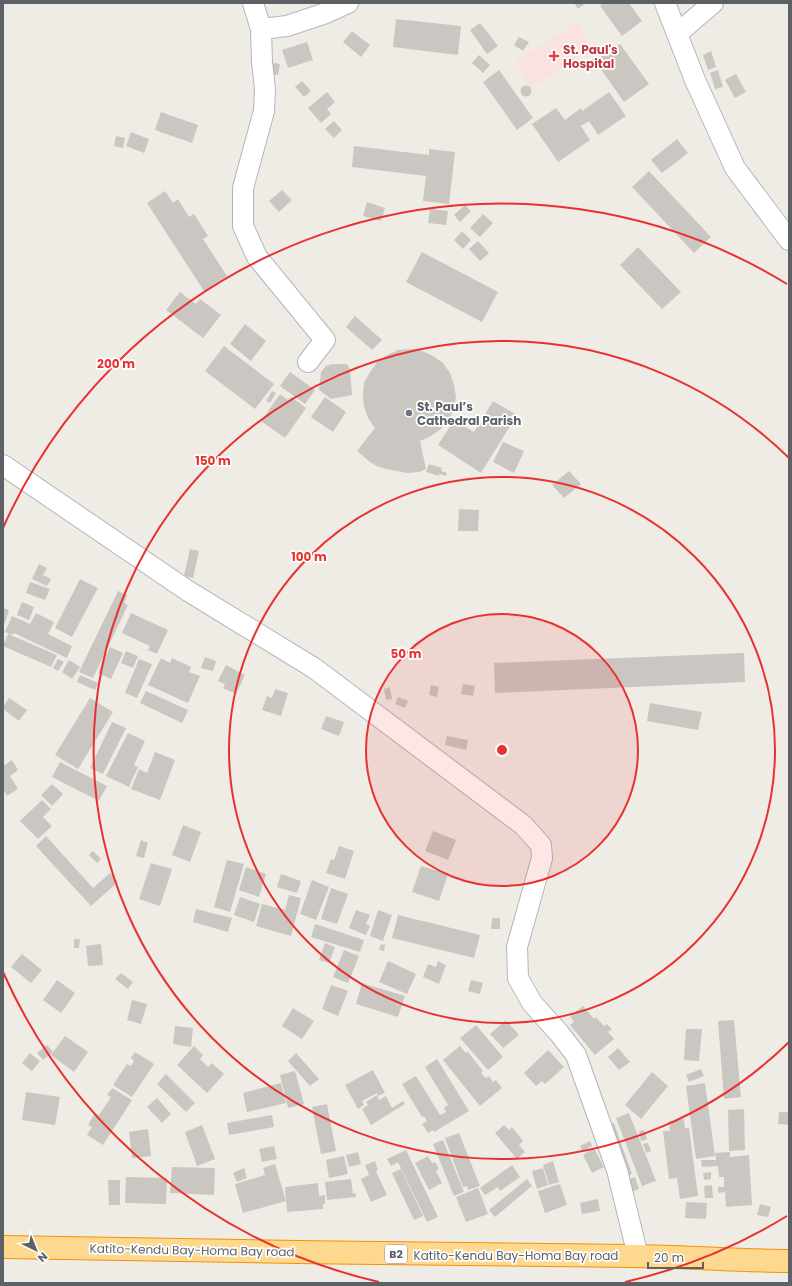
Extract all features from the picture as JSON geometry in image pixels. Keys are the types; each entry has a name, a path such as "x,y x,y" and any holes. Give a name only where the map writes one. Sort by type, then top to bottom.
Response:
{"highway":[{"name":"Katito-Kendu Bay-Homa Bay road","path":"3,1247 394,1254 638,1256 764,1261 789,1260"}],"street":[{"path":"253,3 261,29 265,89 264,111 243,188 243,226 256,257 325,340 308,362"},
{"path":"261,29 287,26 326,13 348,3"},
{"path":"665,3 695,80 735,168 789,240"},
{"path":"677,34 713,3"},
{"path":"3,465 188,591 314,668 523,825 541,845 542,858 517,947 518,978 532,1003 559,1033 576,1055 616,1170 638,1256"}],"shaded area":[{"name":"St. Paul's Hospital","path":"577,23 593,50 531,88 515,61"}],"building":[{"path":"574,3 586,3 578,9"},
{"path":"604,3 629,3 642,21 622,36 600,6"},
{"path":"396,19 461,26 458,55 393,47"},
{"path":"480,23 498,46 487,54 470,30"},
{"path":"352,31 370,45 361,57 343,42"},
{"path":"519,37 529,42 523,51 514,45"},
{"path":"307,42 313,60 288,68 282,50"},
{"path":"620,44 649,84 624,102 595,61"},
{"path":"711,51 716,67 708,70 703,55"},
{"path":"479,55 490,65 483,73 472,63"},
{"path":"269,62 280,64 278,75 268,74"},
{"path":"499,70 533,118 517,130 483,82"},
{"path":"718,70 723,87 715,89 710,73"},
{"path":"736,74 746,92 735,98 725,80"},
{"path":"302,81 311,91 304,97 295,87"},
{"path":"524,86 528,86 530,87 530,95 524,96 521,93 521,89"},
{"path":"327,92 335,102 327,109 331,114 321,123 308,108"},
{"path":"609,92 626,116 598,135 589,121 581,126 590,140 558,162 532,124 556,108 565,120 581,108 582,111"},
{"path":"161,112 198,125 192,143 155,130"},
{"path":"334,121 342,130 334,138 325,129"},
{"path":"131,132 149,139 144,153 126,146"},
{"path":"116,136 125,138 123,148 114,146"},
{"path":"677,139 688,153 662,173 651,160"},
{"path":"354,146 429,155 429,149 455,152 449,204 423,201 426,176 352,167"},
{"path":"649,171 711,237 694,253 632,187"},
{"path":"282,190 292,200 279,212 269,201"},
{"path":"165,191 173,203 178,199 189,217 194,214 208,236 203,239 227,276 204,291 147,203"},
{"path":"367,202 385,208 381,221 363,216"},
{"path":"465,205 471,211 460,222 454,215"},
{"path":"430,209 448,211 446,225 428,223"},
{"path":"483,214 493,223 480,237 470,228"},
{"path":"462,231 471,240 463,249 454,240"},
{"path":"478,241 489,253 480,261 469,249"},
{"path":"638,247 681,292 662,309 620,265"},
{"path":"422,252 498,292 482,322 406,282"},
{"path":"180,292 196,304 200,299 221,315 203,338 166,310"},
{"path":"355,316 382,340 372,350 346,327"},
{"path":"245,324 266,341 251,361 230,344"},
{"path":"224,346 274,384 255,409 205,371"},
{"name":"St. Paul’s Cathedral Parish","path":"411,349 422,351 443,363 450,373 456,397 454,409 449,420 441,429 420,441 426,469 419,472 407,473 377,466 357,451 375,428 368,418 364,407 364,383 377,362 398,350"},
{"path":"332,364 347,364 350,369 352,395 331,399 319,390 321,372 326,366"},
{"path":"290,372 315,390 305,404 280,386"},
{"path":"272,391 276,393 270,403 266,401"},
{"path":"280,394 288,400 291,397 306,408 285,438 261,421"},
{"path":"325,397 346,412 333,432 311,417"},
{"path":"493,401 517,415 481,473 438,445 454,420 474,432"},
{"path":"503,442 524,451 514,473 493,462"},
{"path":"429,464 442,468 441,471 447,473 446,476 439,474 439,476 426,472"},
{"path":"569,471 581,484 564,498 552,485"},
{"path":"459,509 479,510 478,531 458,531"},
{"path":"190,549 199,551 193,578 184,576"},
{"path":"39,564 47,568 43,575 51,579 47,586 32,579"},
{"path":"80,579 98,588 72,637 55,628"},
{"path":"30,582 50,589 45,600 26,593"},
{"path":"118,591 127,595 124,603 128,605 93,678 79,672"},
{"path":"22,602 34,607 29,620 17,615"},
{"path":"3,608 9,610 5,623 3,622"},
{"path":"36,613 54,622 48,634 72,646 67,658 14,633 12,635 5,632 12,616 30,624"},
{"path":"131,613 168,630 157,654 148,650 150,646 122,633"},
{"path":"8,634 57,655 51,667 3,646"},
{"path":"110,647 123,653 111,679 98,673"},
{"path":"126,651 138,656 133,668 121,663"},
{"path":"744,653 745,682 495,693 494,663"},
{"path":"205,657 216,661 213,671 201,668"},
{"path":"161,658 170,663 172,658 191,667 189,672 200,676 188,703 148,685"},
{"path":"58,659 64,662 58,671 53,668"},
{"path":"139,659 152,664 137,698 125,693"},
{"path":"69,660 80,667 72,679 62,672"},
{"path":"226,665 245,675 236,694 223,688 225,684 218,681"},
{"path":"80,675 98,683 95,690 77,682"},
{"path":"463,684 475,686 473,696 461,694"},
{"path":"431,685 439,687 437,697 429,695"},
{"path":"390,687 392,699 386,700 384,689"},
{"path":"275,689 288,693 281,716 262,710 267,696 272,698"},
{"path":"146,691 188,710 182,723 140,703"},
{"path":"398,697 408,701 405,708 395,704"},
{"path":"9,698 27,710 19,721 3,709"},
{"path":"90,698 113,712 78,769 55,755"},
{"path":"650,703 702,712 698,730 647,721"},
{"path":"326,716 344,722 339,736 321,729"},
{"path":"112,722 126,728 103,774 90,768"},
{"path":"128,733 145,741 134,765 138,767 129,787 106,776"},
{"path":"447,736 468,740 466,750 445,745"},
{"path":"155,752 175,760 160,800 131,789 139,769 147,773"},
{"path":"12,760 18,770 10,776 18,789 7,796 3,789 3,766"},
{"path":"60,762 107,786 99,801 52,777"},
{"path":"52,784 63,794 52,806 41,795"},
{"path":"42,800 51,809 43,817 52,826 38,839 20,821"},
{"path":"183,825 201,832 190,862 172,855"},
{"path":"433,831 456,840 448,860 425,851"},
{"path":"46,836 93,888 110,873 118,882 91,906 36,846"},
{"path":"141,840 148,843 144,858 136,856"},
{"path":"339,846 354,851 345,879 326,873 331,859 334,860"},
{"path":"93,851 101,859 97,863 89,855"},
{"path":"227,860 244,864 230,912 214,907"},
{"path":"151,863 172,869 160,906 139,899"},
{"path":"421,866 448,874 439,901 412,892"},
{"path":"246,867 266,874 259,897 239,890"},
{"path":"281,874 301,881 297,893 277,887"},
{"path":"312,880 329,887 316,920 300,914"},
{"path":"331,888 348,894 337,924 321,919"},
{"path":"289,895 301,898 291,936 256,926 262,904 285,910"},
{"path":"240,897 260,904 254,922 234,915"},
{"path":"196,909 232,918 228,932 193,922"},
{"path":"356,910 370,915 366,924 370,926 366,935 349,928"},
{"path":"378,910 392,915 383,941 370,936"},
{"path":"398,915 480,935 474,958 392,938"},
{"path":"492,918 500,918 500,929 491,929"},
{"path":"315,924 364,940 360,952 311,937"},
{"path":"74,939 80,939 79,948 74,948"},
{"path":"325,943 335,947 329,963 319,960"},
{"path":"101,944 103,965 88,966 86,946"},
{"path":"381,944 385,945 384,951 379,950"},
{"path":"344,950 359,956 348,983 333,977"},
{"path":"22,954 42,970 31,983 11,967"},
{"path":"388,961 416,974 407,994 379,982"},
{"path":"438,961 446,965 439,984 423,977 428,964 436,967"},
{"path":"121,973 133,982 128,989 115,979"},
{"path":"57,980 75,993 61,1013 43,1000"},
{"path":"471,980 483,983 480,994 468,991"},
{"path":"362,983 405,996 398,1017 356,1004"},
{"path":"331,985 348,991 338,1016 322,1009"},
{"path":"132,1000 147,1004 141,1024 127,1020"},
{"path":"583,1006 594,1019 596,1017 604,1026 607,1024 612,1029 608,1032 614,1039 595,1055 570,1025 574,1022 570,1016"},
{"path":"293,1008 314,1021 302,1039 282,1026"},
{"path":"506,1020 519,1035 503,1048 490,1034"},
{"path":"734,1020 741,1097 724,1099 718,1021"},
{"path":"476,1025 503,1057 488,1070 460,1038"},
{"path":"175,1026 193,1028 191,1047 173,1044"},
{"path":"686,1029 702,1029 699,1061 684,1060"},
{"path":"65,1036 88,1052 74,1072 51,1055"},
{"path":"47,1045 53,1052 43,1060 37,1053"},
{"path":"194,1046 203,1055 200,1059 208,1067 212,1063 224,1074 207,1093 177,1065"},
{"path":"460,1046 466,1053 468,1052 483,1071 481,1073 486,1078 489,1076 493,1082 496,1080 502,1088 480,1106 443,1060"},
{"path":"618,1048 630,1062 619,1070 608,1057"},
{"path":"548,1050 564,1067 545,1084 542,1081 536,1086 524,1073"},
{"path":"135,1052 154,1064 132,1097 113,1085 127,1064 131,1066 134,1061 131,1058"},
{"path":"30,1053 40,1061 32,1071 22,1063"},
{"path":"296,1053 319,1079 310,1086 288,1061"},
{"path":"437,1059 469,1111 434,1132 433,1130 428,1133 422,1124 427,1121 424,1116 422,1117 402,1084 416,1076 440,1115 446,1112 444,1108 448,1105 425,1067"},
{"path":"701,1069 704,1076 689,1082 686,1075"},
{"path":"373,1070 385,1093 378,1096 377,1093 362,1101 364,1105 358,1109 345,1085"},
{"path":"295,1071 304,1104 288,1108 280,1075"},
{"path":"652,1072 668,1086 641,1119 625,1105"},
{"path":"166,1074 195,1103 186,1112 157,1084"},
{"path":"281,1083 286,1103 247,1112 243,1093"},
{"path":"705,1083 715,1156 696,1159 686,1086"},
{"path":"112,1088 132,1100 103,1145 87,1135 92,1127 88,1125 95,1113 99,1115 111,1097 107,1095"},
{"path":"26,1092 60,1097 55,1125 22,1120"},
{"path":"377,1095 379,1100 386,1096 392,1108 403,1101 405,1104 371,1125 362,1109 368,1105 366,1102"},
{"path":"157,1098 171,1114 162,1123 147,1107"},
{"path":"327,1104 336,1151 321,1154 312,1107"},
{"path":"744,1109 745,1150 729,1151 728,1110"},
{"path":"779,1112 789,1112 789,1125 778,1124"},
{"path":"629,1113 656,1181 642,1186 616,1118"},
{"path":"272,1115 274,1127 229,1135 227,1123"},
{"path":"684,1119 685,1128 689,1128 698,1196 680,1199 677,1178 669,1179 663,1131 670,1131 669,1121"},
{"path":"614,1123 632,1174 623,1178 604,1127"},
{"path":"202,1125 215,1159 197,1166 185,1132"},
{"path":"504,1125 509,1130 512,1127 523,1141 519,1145 525,1152 517,1159 495,1133"},
{"path":"148,1129 151,1156 132,1158 129,1132"},
{"path":"644,1130 647,1139 641,1141 639,1131"},
{"path":"459,1133 480,1186 468,1190 467,1186 463,1187 445,1138"},
{"path":"443,1140 464,1192 454,1196 433,1144"},
{"path":"590,1141 592,1146 582,1151 580,1146"},
{"path":"648,1143 651,1151 646,1153 643,1144"},
{"path":"274,1146 277,1159 262,1162 259,1149"},
{"path":"594,1148 604,1167 592,1173 583,1155"},
{"path":"406,1150 438,1217 427,1222 398,1162 391,1166 387,1159"},
{"path":"358,1152 361,1164 349,1167 346,1155"},
{"path":"730,1152 730,1157 749,1155 752,1205 726,1207 725,1192 718,1193 718,1187 724,1187 724,1177 719,1177 718,1166 702,1167 701,1160 716,1160 715,1153"},
{"path":"344,1156 348,1174 329,1178 326,1160"},
{"path":"428,1156 432,1163 435,1162 439,1169 436,1171 442,1183 429,1190 415,1163"},
{"path":"375,1161 378,1170 376,1171 387,1195 371,1202 361,1179 369,1175 365,1165"},
{"path":"553,1161 559,1182 549,1185 543,1165"},
{"path":"275,1164 286,1201 243,1213 235,1184 265,1175 263,1168"},
{"path":"512,1165 520,1177 500,1191 498,1187 485,1195 480,1188"},
{"path":"172,1167 215,1168 214,1195 170,1193"},
{"path":"244,1168 247,1178 237,1182 233,1173"},
{"path":"543,1168 548,1185 537,1189 532,1171"},
{"path":"401,1169 423,1216 414,1220 392,1173"},
{"path":"711,1172 711,1179 704,1180 703,1173"},
{"path":"126,1177 167,1178 166,1204 125,1203"},
{"path":"635,1177 639,1189 630,1192 626,1180"},
{"path":"351,1179 353,1194 356,1193 356,1197 327,1200 325,1182"},
{"path":"527,1179 532,1186 495,1217 489,1210"},
{"path":"108,1180 120,1180 120,1205 109,1205"},
{"path":"318,1183 319,1196 325,1195 325,1204 323,1204 323,1209 287,1212 285,1187"},
{"path":"560,1184 567,1205 545,1213 538,1191"},
{"path":"712,1185 713,1198 705,1198 704,1186"},
{"path":"478,1188 488,1214 466,1222 456,1197"},
{"path":"598,1199 600,1211 582,1214 580,1203"},
{"path":"686,1202 707,1203 706,1219 685,1218"},
{"path":"760,1204 771,1207 768,1217 757,1215"}],"place":[{"name":"St. Paul's Hospital","path":"554,56"},
{"name":"St. Paul’s Cathedral Parish","path":"409,413"}]}
